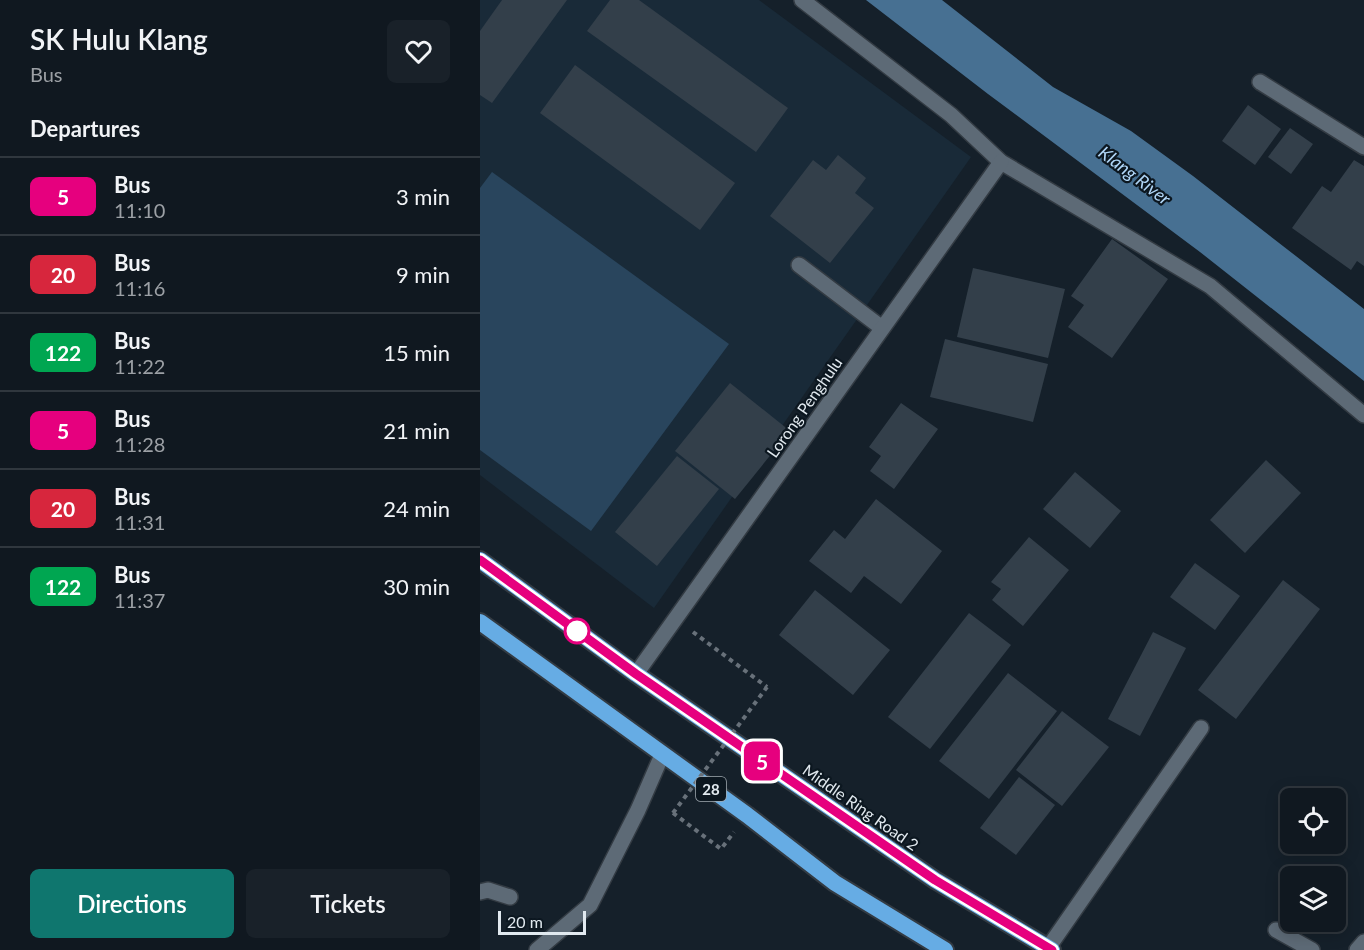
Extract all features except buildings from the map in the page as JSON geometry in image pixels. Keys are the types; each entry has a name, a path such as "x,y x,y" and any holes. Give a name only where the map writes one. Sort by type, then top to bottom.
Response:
{"highway":[{"name":"Middle Ring Road 2","path":"480,560 636,674 935,880 1050,949"},
{"name":"28","path":"480,622 747,815 835,883 945,950"}],"street":[{"path":"802,0 951,116 1001,162 1210,286 1364,415"},
{"path":"1260,82 1364,147"},
{"name":"Lorong Penghulu","path":"636,674 1001,162"},
{"path":"799,265 882,328"},
{"path":"1050,949 1201,728"},
{"path":"537,950 590,905 638,810 662,755"},
{"path":"480,892 488,890 510,897"},
{"path":"1276,930 1312,950"},
{"path":"1357,950 1364,942"}],"path":[{"path":"710,645 767,687 673,813 721,849"}],"shaded area":[{"path":"480,0 759,0 971,157 654,608 480,475"},
{"path":"492,172 729,344 591,531 480,450 480,188"}],"water":[{"name":"Klang River","path":"866,0 942,0 1053,87 1131,131 1193,176 1364,309 1364,381 1200,252"}],"bus line":[{"name":"5","path":"480,560 636,674 935,880 1052,950"}]}
